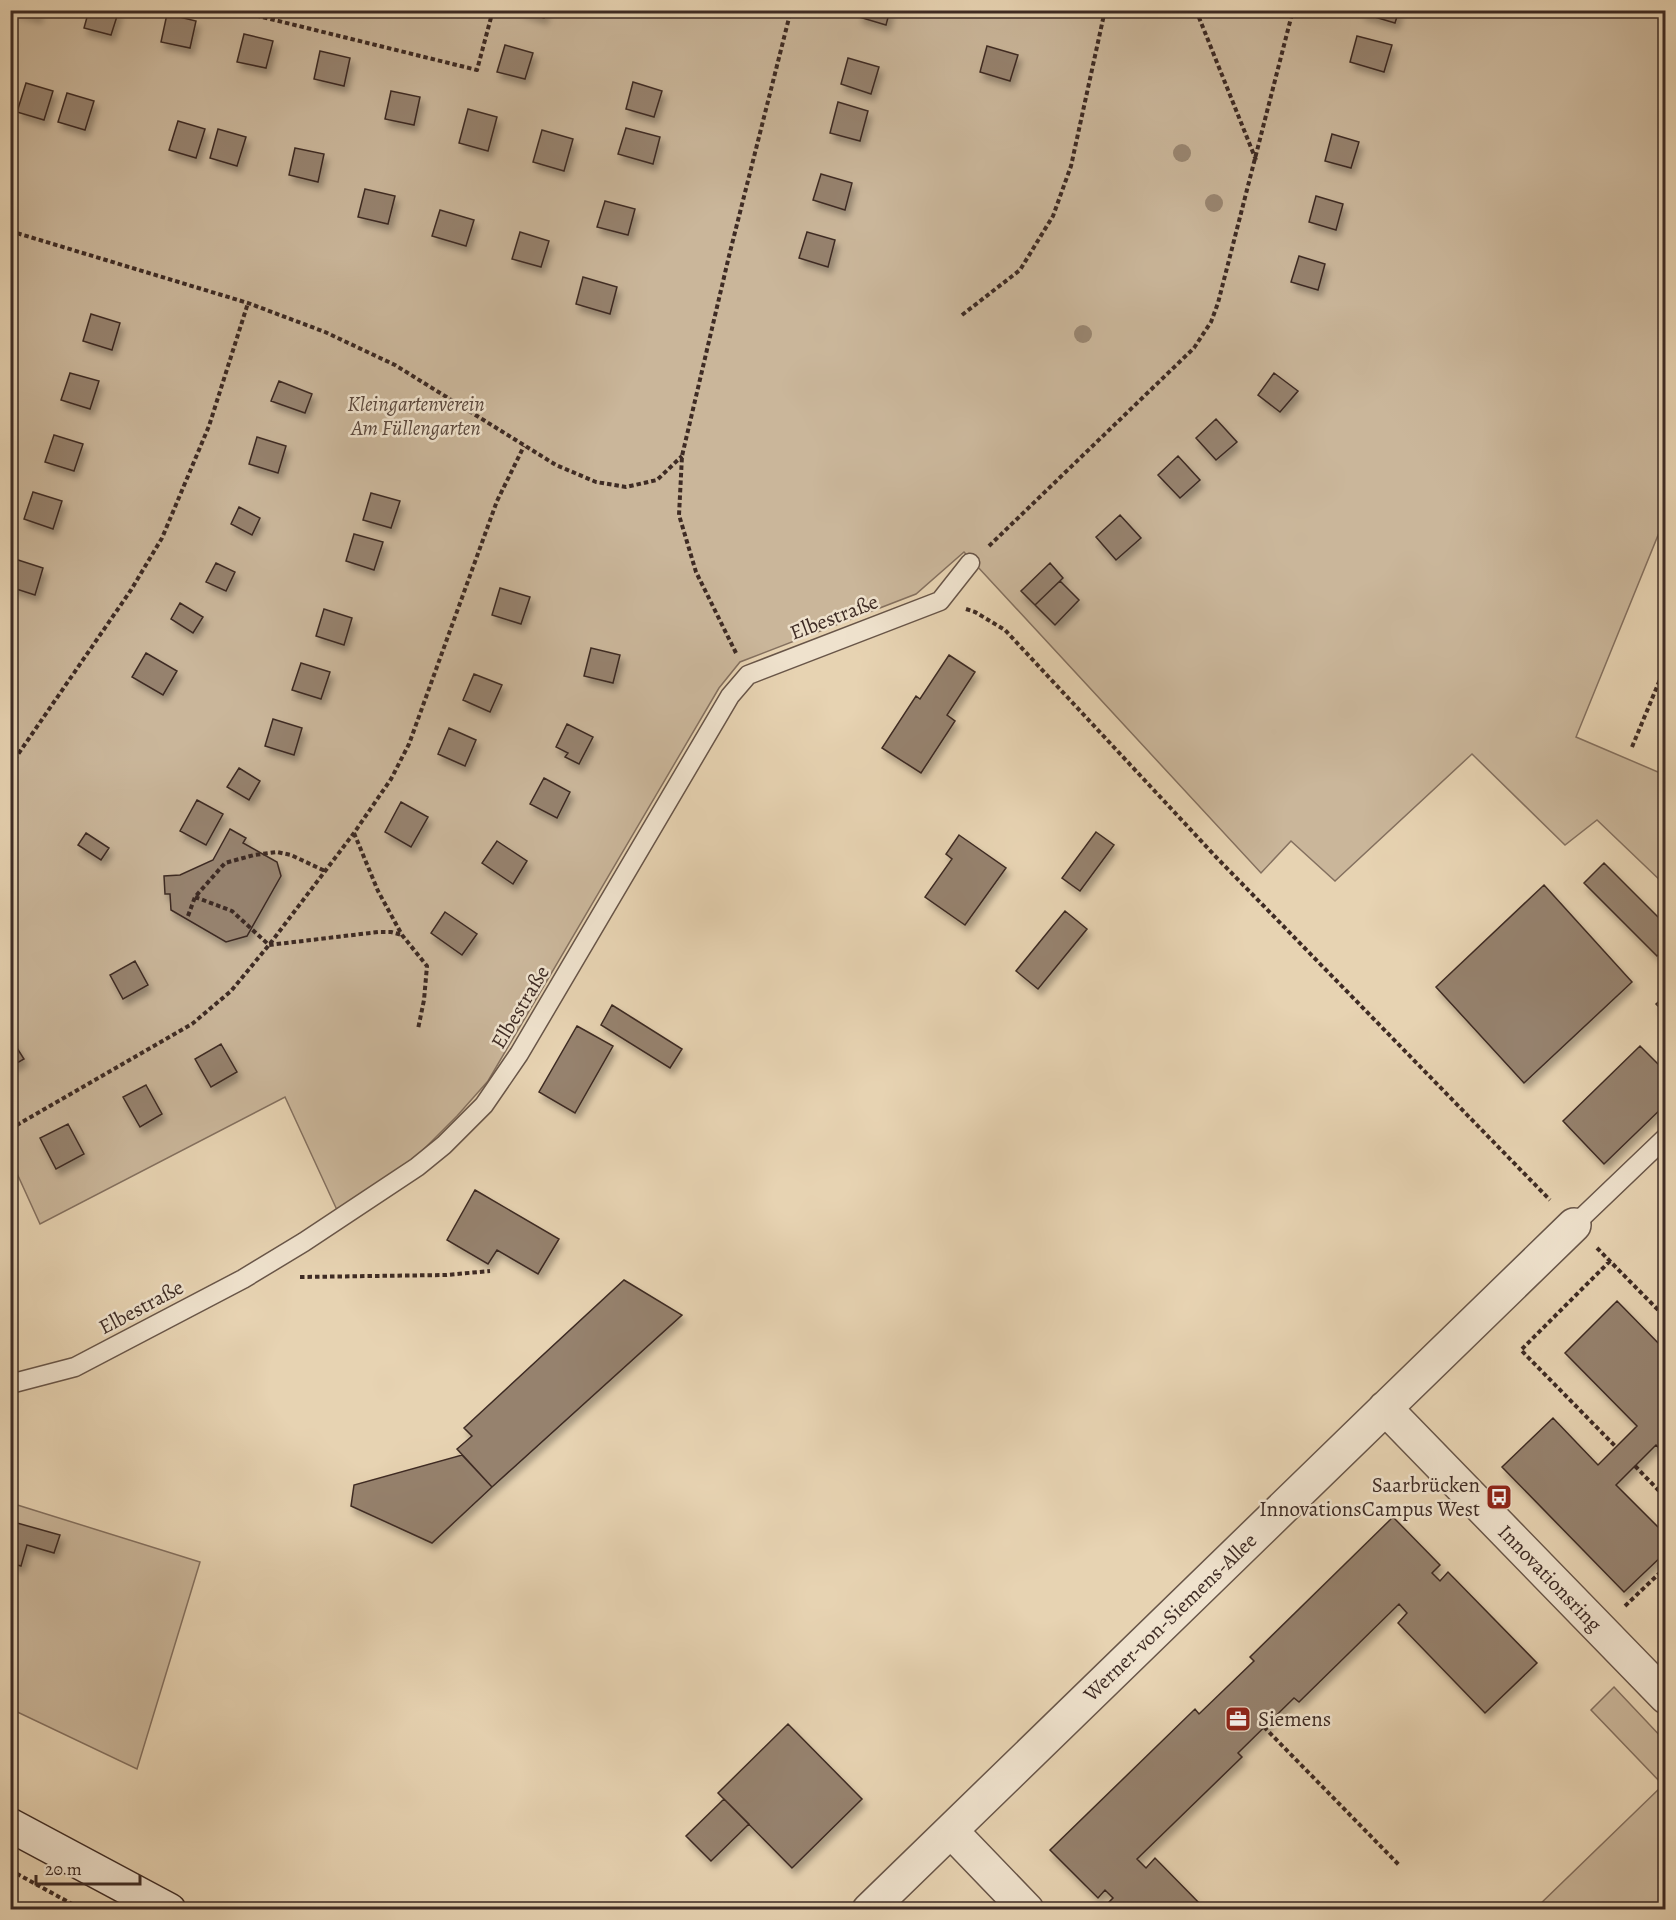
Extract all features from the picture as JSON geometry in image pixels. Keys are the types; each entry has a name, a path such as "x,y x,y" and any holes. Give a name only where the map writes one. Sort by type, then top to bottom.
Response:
{"street":[{"name":"Werner-von-Siemens-Allee","path":"869,1910 1574,1225"},
{"name":"Innovationsring","path":"1385,1408 1665,1697"},
{"path":"10,1825 169,1910"},
{"path":"951,1831 1027,1910"}],"lane":[{"path":"940,601 970,563"},
{"name":"Elbestraße","path":"10,1384 75,1367 258,1270 417,1167 484,1105 519,1054 730,696 748,675 940,601"},
{"path":"1574,1225 1665,1137"}],"path":[{"path":"234,10 477,70 493,10"},
{"path":"748,675 696,572 679,515 682,456 729,256 791,10"},
{"path":"962,315 1020,270 1053,216 1071,165 1105,10"},
{"path":"1196,10 1256,160"},
{"path":"970,563 1194,348 1211,322 1256,160 1293,10"},
{"path":"10,231 248,303 325,332 395,365 556,465 596,482 626,487 657,480 682,456"},
{"path":"10,766 131,591 162,538 209,426 248,303"},
{"path":"10,1130 192,1024 231,991 354,833 391,779 409,744 497,501 524,446"},
{"path":"940,601 975,612 1005,630 1216,857 1665,1318"},
{"path":"1632,747 1665,665"},
{"path":"354,833 378,891 402,935 427,966 424,1000 418,1029"},
{"path":"188,916 195,897 225,863 254,855 277,852 291,855 325,871"},
{"path":"195,897 231,910 269,945 378,932 402,935"},
{"path":"1610,1261 1521,1350 1616,1447"},
{"path":"258,1270 299,1277 446,1275 490,1271"},
{"path":"1635,1467 1665,1498"},
{"path":"1600,1630 1665,1567"},
{"path":"1264,1726 1400,1866"},
{"path":"10,1870 83,1910"}],"green space":[{"name":"Kleingartenverein Am Füllengarten","path":"10,11 1665,11 1665,518 1576,737 1665,775 1665,885 1597,820 1565,845 1472,754 1335,881 1291,841 1261,873 964,552 916,594 740,662 719,688 488,1081 415,1158 337,1210 285,1097 40,1224 10,1158"},
{"path":"11,1503 200,1562 137,1769 11,1709"},
{"path":"1614,1687 1665,1741 1665,1909 1535,1909 1663,1785 1591,1710"}],"building":[{"path":"12,10 40,10 38,17"},
{"path":"89,10 119,10 111,35 84,28"},
{"path":"518,10 546,10 544,18"},
{"path":"860,10 890,10 886,25 859,17"},
{"path":"1362,10 1399,10 1395,23 1361,13"},
{"path":"167,14 196,21 190,48 161,42"},
{"path":"244,34 273,41 266,68 237,62"},
{"path":"1357,36 1392,45 1384,72 1350,62"},
{"path":"505,45 533,53 525,79 497,72"},
{"path":"987,46 1018,55 1010,81 980,72"},
{"path":"320,51 350,58 344,86 314,79"},
{"path":"848,58 879,67 871,94 841,84"},
{"path":"633,82 662,91 654,117 626,109"},
{"path":"26,83 53,91 44,120 17,112"},
{"path":"391,91 420,97 414,125 385,119"},
{"path":"67,93 94,101 85,130 58,122"},
{"path":"838,102 868,111 860,141 830,133"},
{"path":"468,109 497,117 488,151 459,143"},
{"path":"178,121 205,129 196,158 169,150"},
{"path":"626,128 660,137 653,164 618,154"},
{"path":"218,129 246,137 237,166 210,158"},
{"path":"542,130 573,139 564,171 533,162"},
{"path":"1332,134 1359,142 1351,168 1325,161"},
{"path":"295,148 324,154 318,182 289,175"},
{"path":"821,174 852,183 845,210 813,200"},
{"path":"365,189 395,196 388,224 358,217"},
{"path":"1316,196 1343,204 1336,230 1309,222"},
{"path":"605,201 635,209 628,235 597,227"},
{"path":"440,210 474,220 466,246 432,236"},
{"path":"520,232 549,241 541,267 512,259"},
{"path":"807,232 835,240 828,267 799,258"},
{"path":"1299,256 1325,264 1318,290 1291,282"},
{"path":"583,277 617,287 610,314 576,304"},
{"path":"91,314 120,323 112,350 83,341"},
{"path":"70,373 99,381 90,409 61,400"},
{"path":"1274,373 1298,391 1280,412 1258,395"},
{"path":"279,381 312,394 305,413 271,401"},
{"path":"1216,419 1237,442 1216,460 1196,438"},
{"path":"54,435 83,444 74,471 45,462"},
{"path":"257,437 286,446 278,473 249,464"},
{"path":"1178,456 1200,480 1180,498 1158,475"},
{"path":"33,492 62,501 53,529 24,519"},
{"path":"371,493 400,501 391,528 363,520"},
{"path":"239,507 260,518 252,535 231,524"},
{"path":"1120,515 1141,538 1116,560 1096,537"},
{"path":"354,534 383,542 374,570 346,561"},
{"path":"15,559 43,568 35,595 10,587 10,572"},
{"path":"216,563 235,572 226,591 206,582"},
{"path":"1050,563 1063,578 1035,605 1021,591"},
{"path":"1060,581 1079,600 1055,625 1035,605"},
{"path":"500,588 530,597 521,624 492,615"},
{"path":"180,603 203,617 193,633 171,619"},
{"path":"324,609 352,618 344,645 316,636"},
{"path":"591,648 620,655 613,683 584,676"},
{"path":"146,653 177,671 163,695 132,677"},
{"path":"949,655 975,672 947,715 955,721 921,773 882,748 916,696 920,699"},
{"path":"301,663 330,672 321,699 292,690"},
{"path":"474,674 502,685 490,712 463,700"},
{"path":"273,719 302,728 294,755 265,746"},
{"path":"567,724 593,737 579,764 565,757 568,753 556,747"},
{"path":"449,728 476,740 465,766 438,754"},
{"path":"239,768 260,781 249,800 227,787"},
{"path":"544,778 570,792 557,818 530,804"},
{"path":"197,800 223,814 206,845 180,831"},
{"path":"401,802 428,817 411,847 385,832"},
{"path":"230,829 246,838 243,843 277,862 281,876 247,936 226,942 171,910 170,894 165,894 164,876 180,875 213,860"},
{"path":"1096,832 1114,845 1080,891 1062,878"},
{"path":"86,833 109,848 101,860 78,845"},
{"path":"959,835 1006,868 965,925 925,897 952,859 946,854"},
{"path":"497,841 527,861 513,884 482,863"},
{"path":"1604,863 1666,925 1666,948 1657,956 1584,883"},
{"path":"1544,885 1632,982 1524,1083 1436,987"},
{"path":"1065,911 1087,929 1038,989 1016,971"},
{"path":"445,912 477,934 462,955 431,933"},
{"path":"135,961 148,985 123,999 110,975"},
{"path":"1666,995 1666,1014 1656,1004"},
{"path":"612,1005 682,1049 670,1068 601,1025"},
{"path":"577,1026 613,1046 575,1113 539,1092"},
{"path":"10,1037 24,1059 10,1067"},
{"path":"221,1044 237,1072 211,1087 195,1059"},
{"path":"1640,1046 1666,1072 1666,1104 1604,1164 1563,1121"},
{"path":"146,1085 162,1114 140,1127 123,1097"},
{"path":"68,1124 84,1154 56,1169 40,1138"},
{"path":"475,1190 559,1239 538,1274 497,1250 488,1264 447,1240"},
{"path":"624,1280 682,1315 492,1487 457,1449 472,1436 464,1428"},
{"path":"1617,1301 1666,1351 1666,1455 1656,1445 1616,1485 1666,1535 1666,1552 1624,1592 1502,1467 1553,1418 1598,1465 1637,1426 1565,1353"},
{"path":"462,1455 492,1487 432,1543 351,1506 354,1485"},
{"path":"1393,1517 1440,1565 1432,1573 1440,1581 1448,1572 1537,1663 1485,1713 1398,1623 1407,1613 1399,1604 1299,1702 1294,1698 1238,1753 1242,1757 1137,1859 1146,1868 1155,1858 1206,1910 1107,1910 1104,1907 1113,1898 1105,1890 1098,1898 1050,1850 1195,1709 1199,1714 1254,1661 1250,1657"},
{"path":"10,1521 60,1535 54,1553 27,1545 21,1566 10,1563"},
{"path":"788,1724 862,1799 792,1868 718,1793"},
{"path":"724,1799 749,1824 711,1861 686,1836"}],"place":[{"name":"Saarbrücken InnovationsCampus West","path":"1499,1497"},
{"name":"Siemens","path":"1238,1719"}]}
